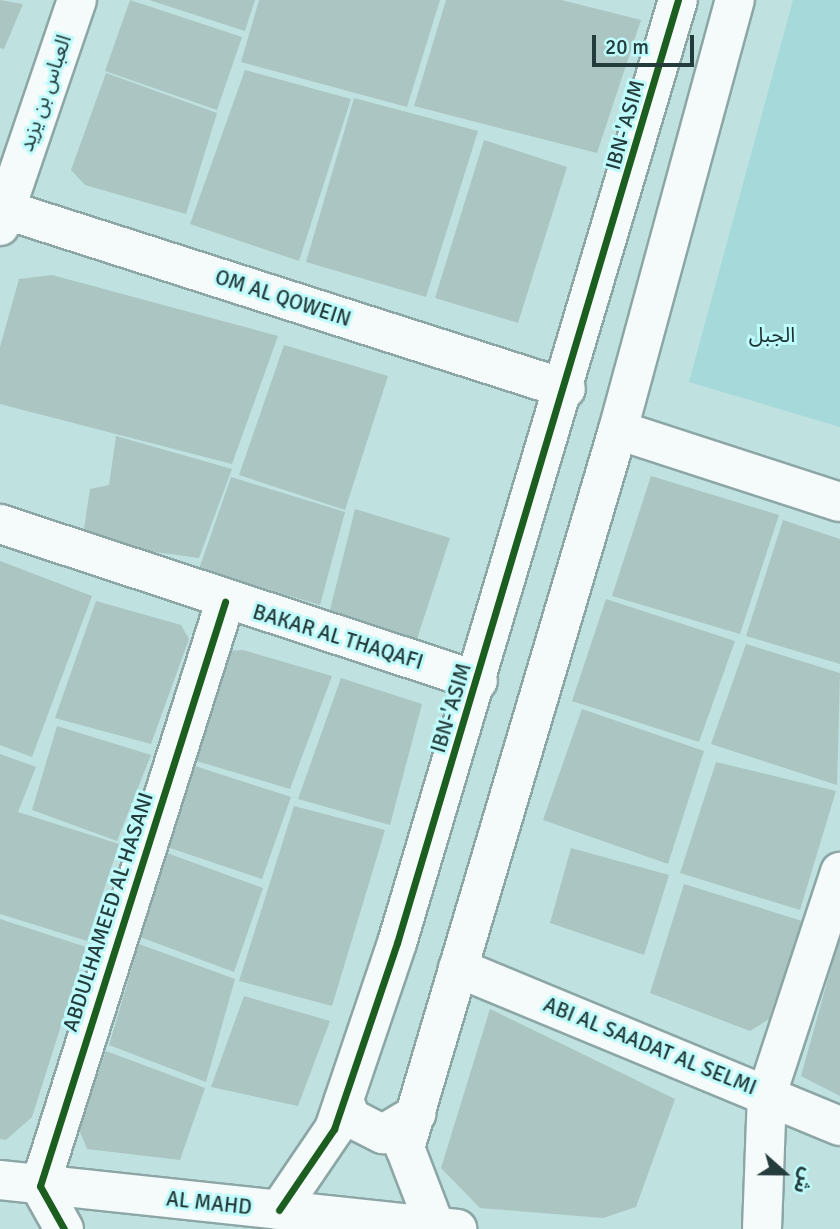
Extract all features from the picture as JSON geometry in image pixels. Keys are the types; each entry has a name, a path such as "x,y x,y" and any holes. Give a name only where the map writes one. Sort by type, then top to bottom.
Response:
{"street":[{"name":"العباس بن يزيد","path":"2,214 77,0"},
{"name":"IBN-'ASIM","path":"279,1210 334,1129 344,1100 478,681 566,389 678,0"},
{"path":"447,1227 405,1148 618,430 735,0"},
{"name":"OM AL QOWEIN","path":"2,214 566,389"},
{"path":"618,430 840,502"},
{"name":"BAKAR AL THAQAFI","path":"0,524 225,602 478,681"},
{"name":"ABDULHAMEED AL HASANI","path":"40,1186 225,602"},
{"path":"762,1229 768,1094 840,872"},
{"name":"ABI AL SAADAT AL SELMI","path":"458,968 840,1126"},
{"path":"344,1100 351,1118 383,1134 416,1114"},
{"name":"AL MAHD","path":"0,1180 447,1227"},
{"path":"40,1186 64,1229"}],"green space":[{"name":"الجبل","path":"793,0 840,0 840,427 689,382"}],"building":[{"path":"0,0 23,4 4,49 0,48"},
{"path":"130,0 242,37 217,110 105,71"},
{"path":"149,0 255,0 245,31"},
{"path":"259,0 440,0 407,107 241,62"},
{"path":"446,0 561,0 641,20 597,153 414,106"},
{"path":"245,70 351,99 299,261 190,224"},
{"path":"106,73 217,113 186,214 85,185 71,170"},
{"path":"354,98 478,131 426,297 306,262"},
{"path":"484,140 567,167 518,323 435,298"},
{"path":"52,275 278,336 232,464 0,404 0,347 19,279"},
{"path":"284,345 388,376 345,510 239,475"},
{"path":"116,436 232,469 199,558 82,542 90,489 109,485"},
{"path":"651,476 779,515 740,634 612,596"},
{"path":"231,477 345,512 320,605 199,569"},
{"path":"355,509 450,538 416,642 328,618"},
{"path":"783,520 840,539 840,664 746,636"},
{"path":"0,561 92,596 32,757 0,745"},
{"path":"606,599 735,641 699,742 572,701"},
{"path":"96,601 181,625 189,639 151,744 55,718"},
{"path":"746,644 840,673 837,785 711,744"},
{"path":"243,650 332,676 290,789 193,760 227,651"},
{"path":"341,678 422,704 390,825 298,799"},
{"path":"582,709 704,751 668,864 543,820"},
{"path":"57,726 151,755 117,841 32,810"},
{"path":"0,754 36,767 18,812 119,844 87,941 0,914"},
{"path":"716,762 836,791 800,910 680,873"},
{"path":"192,765 291,797 262,879 167,847"},
{"path":"294,806 385,830 332,1006 239,981"},
{"path":"571,848 669,875 644,955 550,923"},
{"path":"167,853 263,888 234,972 140,937"},
{"path":"684,884 802,921 769,1019 750,1031 650,993"},
{"path":"0,919 86,947 32,1117 6,1140 0,1139"},
{"path":"840,939 840,1096 801,1076"},
{"path":"139,944 235,979 206,1082 109,1045"},
{"path":"244,996 330,1021 298,1106 211,1087"},
{"path":"490,1009 675,1099 636,1207 603,1218 480,1208 441,1168"},
{"path":"106,1051 205,1088 180,1160 87,1149 79,1129"}],"cycle path":[{"path":"279,1210 334,1129 397,943 678,0"},
{"path":"64,1229 40,1186 225,602"}]}
